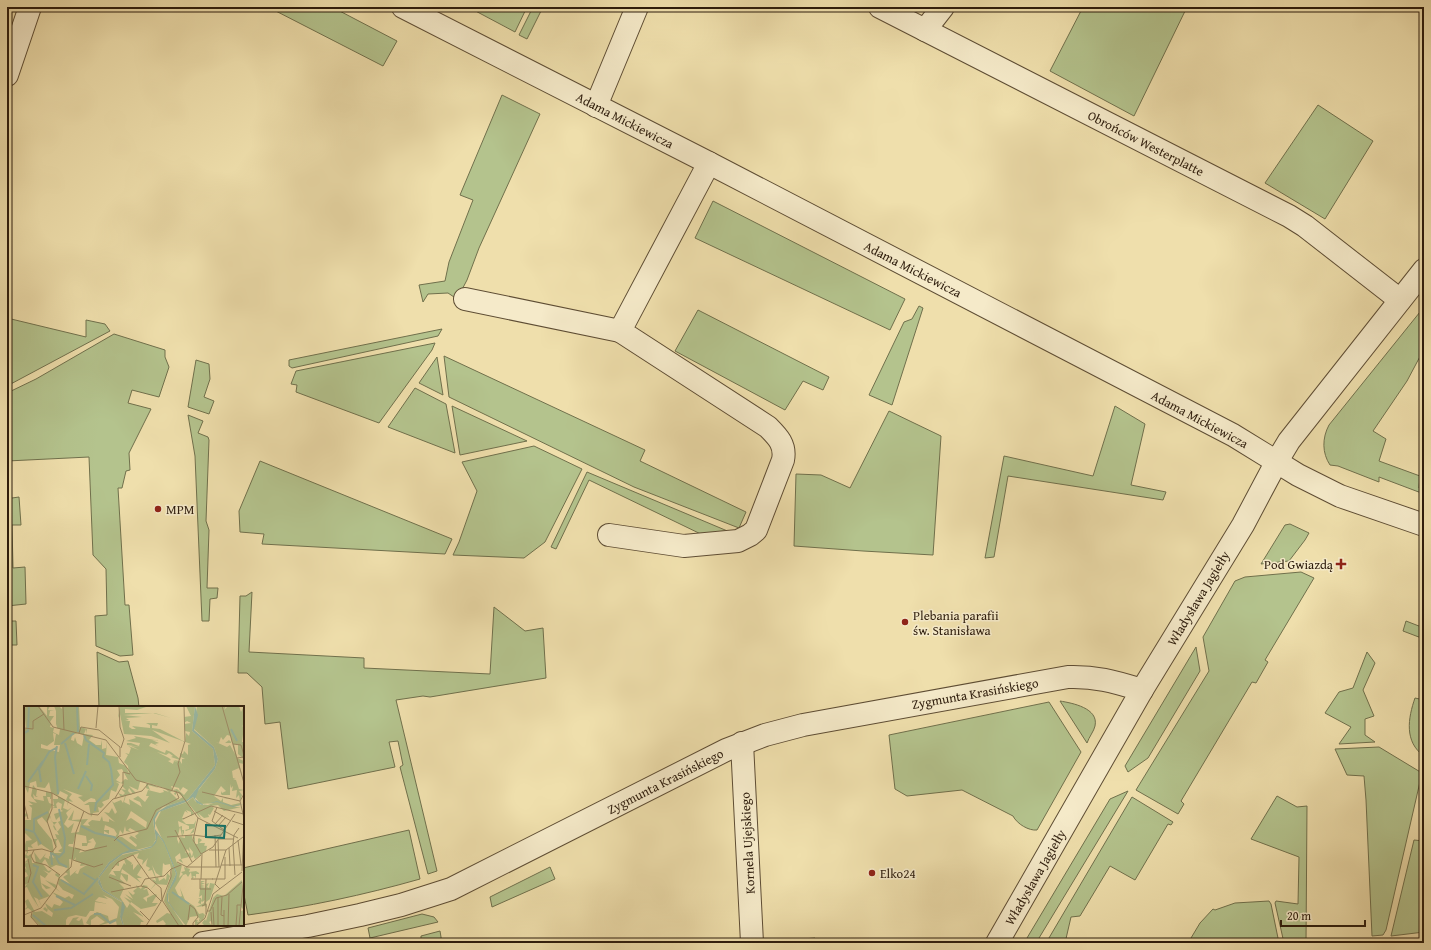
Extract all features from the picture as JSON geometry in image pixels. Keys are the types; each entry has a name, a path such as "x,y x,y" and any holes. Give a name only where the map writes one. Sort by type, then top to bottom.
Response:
{"street":[{"path":"7,75 30,7"},
{"name":"Adama Mickiewicza","path":"403,7 709,163 1233,435 1298,475 1340,496 1424,525"},
{"path":"596,106 637,7"},
{"name":"Obrońców Westerplatte","path":"880,7 1289,216 1305,226 1400,300"},
{"path":"925,30 944,7"},
{"path":"620,331 709,163"},
{"name":"Władysława Jagiełły","path":"997,943 1142,690 1240,530 1277,461 1294,433 1424,270"},
{"path":"465,299 620,331 768,428 780,440 784,448 784,454 756,530 750,535 738,541 684,546 609,535"},
{"name":"Zygmunta Krasińskiego","path":"203,943 308,926 360,915 401,905 451,889 742,743 802,724 1068,677 1084,676 1102,678 1142,690"},
{"name":"Kornela Ujejskiego","path":"742,743 752,943"}],"green space":[{"path":"268,7 332,7 397,41 383,66"},
{"path":"468,7 527,7 515,32"},
{"path":"533,7 543,7 527,39 519,35"},
{"path":"1083,7 1187,7 1134,116 1050,71"},
{"path":"502,95 540,114 479,248 467,280 457,299 448,293 428,294 423,302 419,285 445,281 449,262 473,200 460,195"},
{"path":"1318,105 1373,141 1325,219 1265,183"},
{"path":"713,201 905,299 890,330 695,238"},
{"path":"919,306 923,308 892,405 869,395 904,322 912,319"},
{"path":"1424,307 1424,349 1407,381 1373,431 1386,439 1379,461 1420,476 1419,488 1424,490 1424,494 1379,477 1379,482 1338,466 1330,465 1325,456 1324,440 1329,425"},
{"path":"698,310 829,377 823,390 803,381 785,410 675,351"},
{"path":"7,318 86,337 86,320 105,324 110,331 7,386"},
{"path":"442,329 438,336 292,368 289,366 289,360"},
{"path":"114,334 165,350 165,357 169,367 159,397 132,390 128,403 151,409 129,453 130,470 126,471 122,488 118,488 125,605 129,605 133,655 120,656 96,646 95,616 107,615 106,569 93,555 89,457 7,461 7,393 36,379"},
{"path":"435,343 432,350 379,423 296,392 297,385 291,384 296,371"},
{"path":"444,356 645,450 640,461 746,512 739,528 634,487 449,397"},
{"path":"437,357 443,395 419,383"},
{"path":"196,360 209,364 210,379 204,397 214,401 209,414 188,407"},
{"path":"415,388 446,404 455,453 388,427"},
{"path":"452,406 527,441 460,455"},
{"path":"1115,406 1145,424 1131,485 1166,492 1163,500 1008,476 994,557 985,558 1004,456 1093,476"},
{"path":"889,411 941,436 933,555 794,546 796,474 821,475 850,488"},
{"path":"188,415 203,421 198,433 208,437 209,440 206,521 209,530 207,588 218,588 217,598 210,599 209,621 202,621 195,456"},
{"path":"534,446 582,469 545,542 524,558 453,555 477,491 462,462"},
{"path":"260,461 452,539 445,554 262,544 264,534 240,532 239,511"},
{"path":"587,472 737,535 707,537 589,480 556,549 551,547"},
{"path":"7,496 12,498 19,497 21,525 12,525 13,568 25,567 26,604 7,606"},
{"path":"1290,524 1309,533 1305,540 1289,561 1261,564 1285,525"},
{"path":"1301,572 1314,578 1265,660 1268,662 1256,683 1252,682 1181,801 1184,804 1178,814 1136,790 1209,671 1203,637 1235,581 1245,577"},
{"path":"252,592 249,652 364,658 364,668 490,674 494,607 525,631 543,628 546,678 430,697 423,696 396,700 437,871 428,874 400,767 403,765 398,741 389,742 395,767 288,789 280,722 265,724 262,687 247,673 238,673 240,596 246,596"},
{"path":"7,621 16,621 17,645 7,645"},
{"path":"1406,621 1424,628 1424,639 1403,631"},
{"path":"1196,647 1200,671 1148,758 1128,772 1125,766"},
{"path":"97,652 119,662 128,661 139,706 99,706"},
{"path":"1367,652 1375,663 1363,690 1374,716 1365,719 1365,735 1375,742 1339,744 1351,727 1325,713 1339,692 1353,688"},
{"path":"1415,698 1424,700 1424,756 1413,744 1409,729 1409,721"},
{"path":"1060,701 1077,705 1089,711 1093,715 1095,726 1087,743"},
{"path":"1049,702 1081,752 1037,830 1024,826 1017,822 1013,816 962,790 907,796 895,789 889,735"},
{"path":"1379,747 1422,773 1386,930 1383,935 1372,936 1364,776 1347,775 1335,749"},
{"path":"1128,791 1036,943 1024,943 1110,799"},
{"path":"1277,796 1297,807 1307,806 1306,943 1284,943 1275,903 1276,901 1298,904 1299,857 1251,839"},
{"path":"1132,797 1173,822 1171,825 1168,824 1135,880 1110,866 1080,916 1071,917 1065,943 1046,943"},
{"path":"409,830 420,879 335,900 248,915 244,895 244,868"},
{"path":"1414,840 1424,841 1424,932 1391,936"},
{"path":"550,867 555,879 492,907 490,897"},
{"path":"1269,901 1271,904 1279,943 1188,943 1200,923 1213,909 1215,910 1235,903"},
{"path":"422,914 434,917 438,922 370,938 368,928"},
{"path":"440,931 442,943 421,943 421,936"},
{"path":"815,938 815,943 778,943 778,941"}],"place":[{"name":"MPM","path":"158,509"},
{"name":"Pod Gwiazdą","path":"1341,564"},
{"name":"Plebania parafii św. Stanisława","path":"905,622"},
{"name":"Elko24","path":"872,873"}]}
